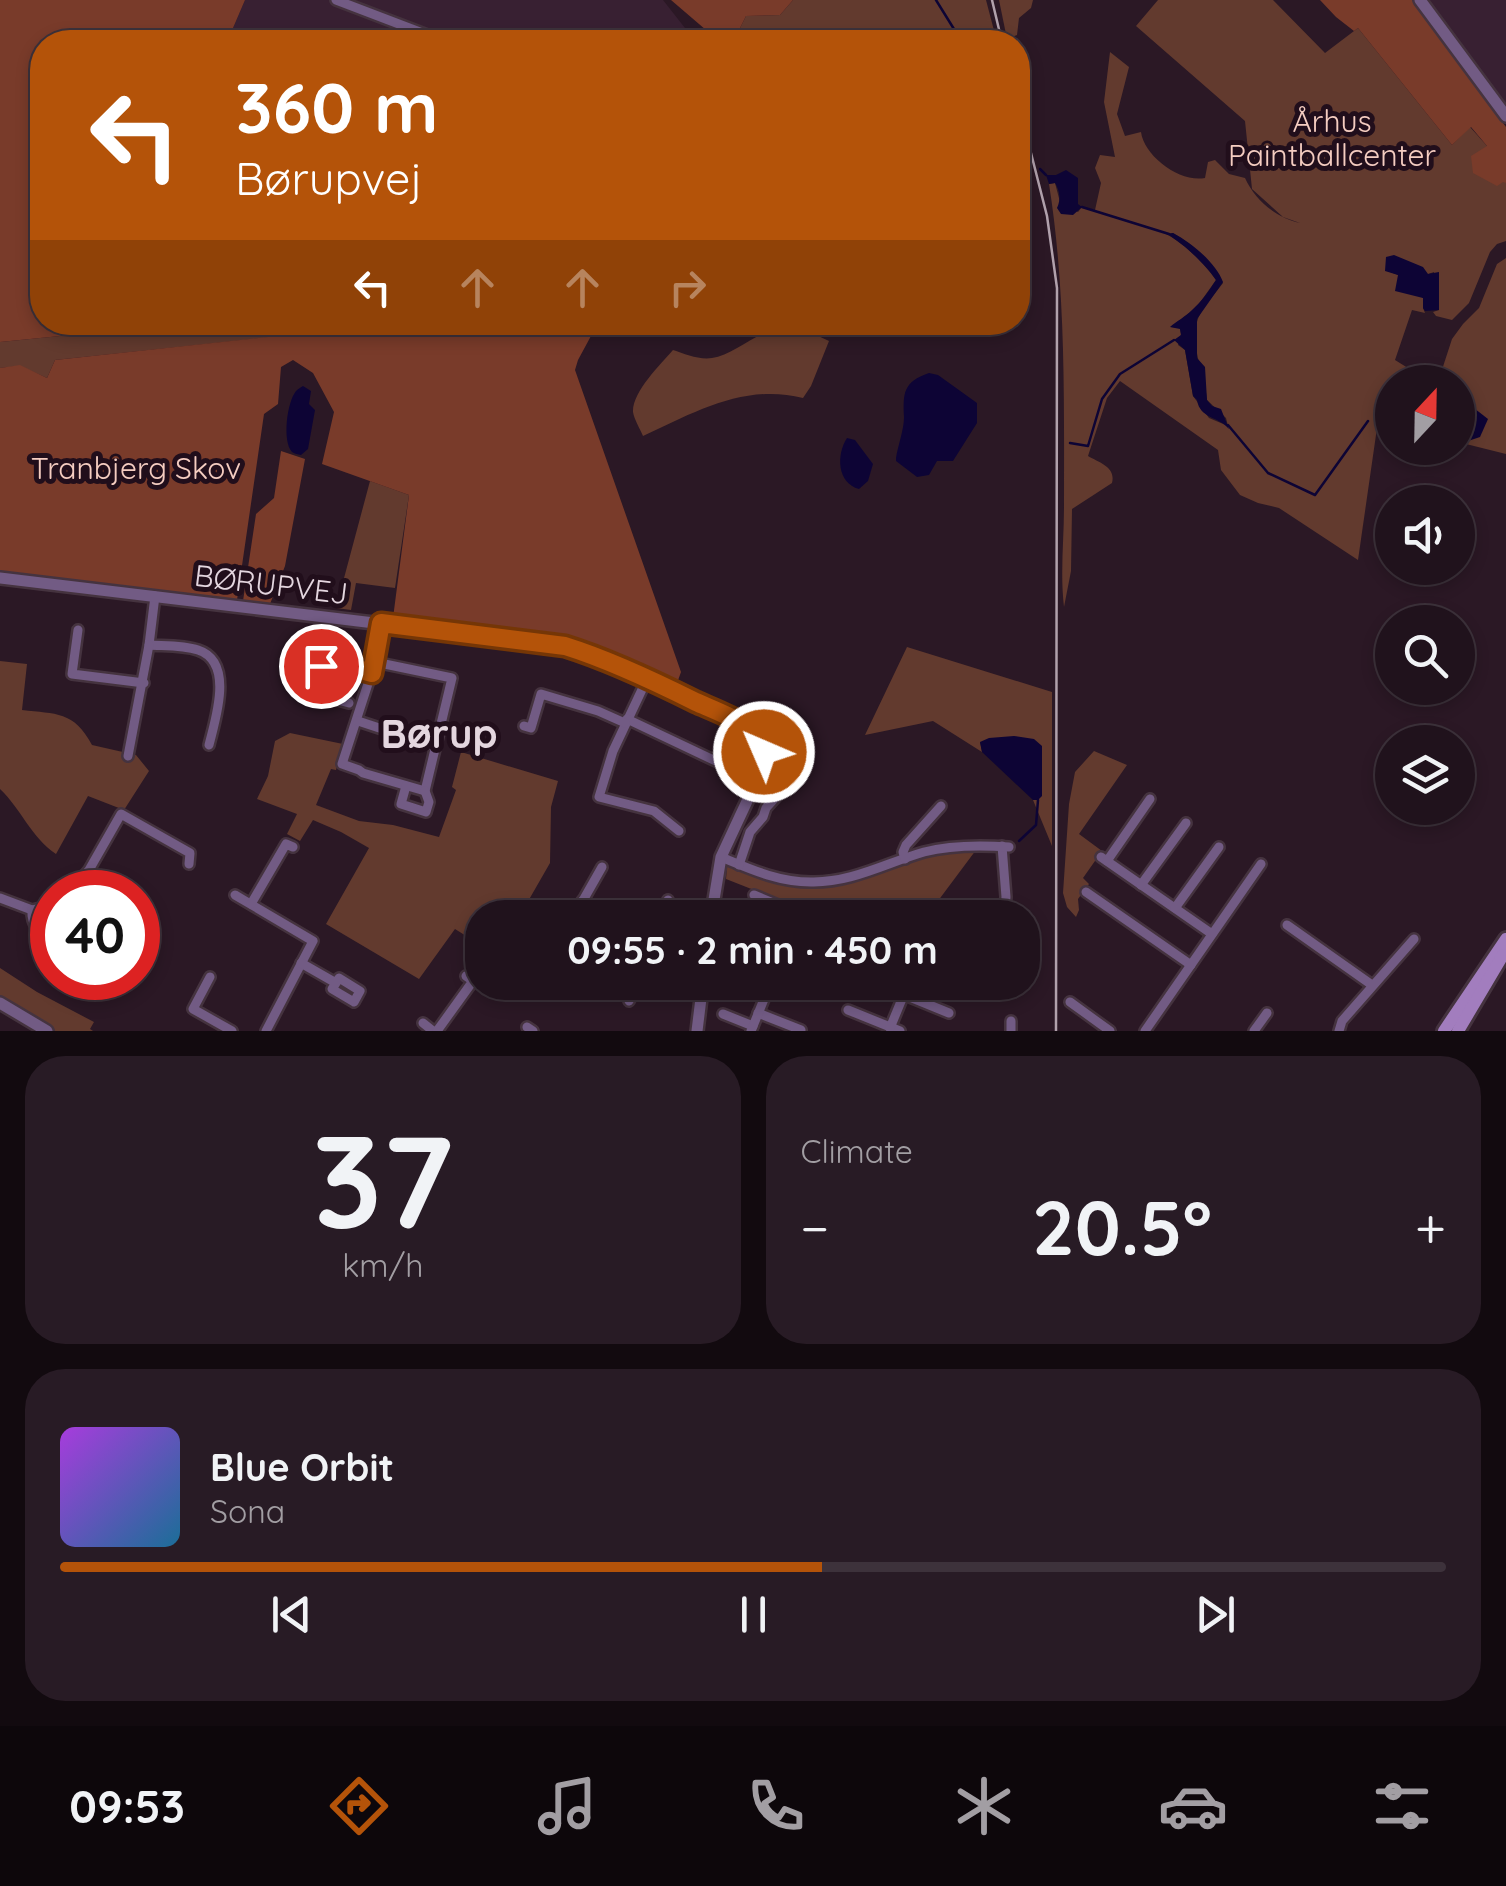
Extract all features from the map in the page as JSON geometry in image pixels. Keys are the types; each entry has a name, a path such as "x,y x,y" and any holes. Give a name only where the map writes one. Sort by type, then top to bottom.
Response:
{"main road":[{"path":"1444,1031 1506,939"},
{"path":"1458,1031 1506,950"}],"street":[{"path":"336,0 415,30"},
{"path":"1420,0 1506,116"},
{"name":"BØRUPVEJ","path":"0,578 565,646 646,678 734,720 753,733 762,746 764,760 758,778 721,857 715,900"},
{"name":"BØRUPVEJ","path":"128,756 144,683 155,596"},
{"name":"BØRUPVEJ","path":"381,623 372,673 342,764 425,791 426,812 401,804 406,786"},
{"path":"78,630 72,674 144,683"},
{"path":"150,645 197,650 214,662 220,677 220,696 209,746"},
{"path":"310,693 321,666 329,661 372,673"},
{"path":"375,662 452,678 425,791"},
{"path":"646,678 613,751 600,797 654,811 679,831"},
{"path":"293,688 349,703"},
{"path":"524,726 531,728 541,694 626,721 722,764"},
{"path":"358,721 434,746"},
{"path":"740,864 750,832 786,786"},
{"path":"1150,799 1104,859 1212,934"},
{"path":"905,859 904,847 941,806"},
{"path":"88,870 121,814 190,853 190,864"},
{"path":"1141,885 1186,823"},
{"path":"251,904 286,844 293,847"},
{"path":"721,857 770,877 815,882 852,877 944,848 1006,847 1006,900"},
{"path":"1175,908 1219,847"},
{"path":"1145,1031 1261,864"},
{"path":"583,900 602,867"},
{"path":"1086,892 1190,965"},
{"path":"235,895 313,941 266,1031"},
{"path":"754,895 765,900"},
{"path":"0,898 30,909"},
{"path":"1287,925 1372,985"},
{"path":"1339,1031 1372,985 1414,939"},
{"path":"301,963 336,983"},
{"path":"210,977 193,1009 232,1031"},
{"path":"423,1024 435,1031 465,992"},
{"path":"697,1031 701,1000"},
{"path":"723,1014 752,1029 763,1000"},
{"path":"848,1010 893,1030 902,1000"},
{"path":"916,1000 949,1013"},
{"path":"1070,1002 1110,1031"},
{"path":"0,1003 47,1031"},
{"path":"1254,1031 1267,1012"},
{"path":"758,1013 800,1030"}],"shaded area":[{"path":"245,0 663,0 687,30 232,30"},
{"path":"1426,0 1506,0 1506,107"},
{"path":"1066,170 1078,178 1078,204 1082,207 1073,215 1061,214 1057,208 1058,189 1055,183 1049,184 1046,175"},
{"path":"1173,233 1202,254 1223,282 1197,319 1197,358 1205,367 1207,400 1221,409 1229,429 1206,414 1193,396 1185,350 1174,340 1181,335 1180,329 1170,327 1195,307 1216,280 1194,255 1167,234"},
{"path":"1394,255 1423,267 1428,274 1439,272 1439,310 1425,311 1423,298 1395,291 1398,275 1385,271 1386,257"},
{"path":"929,373 938,375 977,403 977,423 953,461 937,461 929,475 917,477 896,458 906,389"},
{"path":"303,386 311,391 309,404 315,410 308,449 301,455 292,452 286,431 293,396"},
{"path":"1475,409 1488,419 1480,437 1475,439"},
{"path":"847,438 855,440 873,464 868,481 859,489 846,481 841,468 841,452"},
{"path":"1014,736 1034,739 1042,746 1042,796 1038,800 1033,800 982,752 980,742"}],"green space":[{"path":"0,0 245,0 232,30 30,30 30,335 70,335 0,342"},
{"path":"671,0 793,0 780,15 746,16 739,30 706,30"},
{"path":"793,0 986,0 994,30 739,30 746,16 780,15"},
{"path":"999,0 1033,0 1031,8 1019,18 1018,30 1005,30"},
{"name":"Århus Paintballcenter","path":"1158,0 1273,0 1325,53 1358,28 1452,145 1470,127 1487,146 1506,183 1506,241 1490,252 1469,303 1452,320 1433,312 1439,310 1434,272 1385,270 1398,275 1424,299 1425,313 1412,310 1395,360 1403,365 1375,365 1375,442 1358,560 1279,508 1240,495 1221,470 1218,450 1120,381 1107,398 1088,456 1109,469 1112,483 1072,509 1071,571 1064,607 1063,345 1059,264 1049,184 1055,183 1060,202 1078,212 1082,207 1095,210 1101,183 1095,168 1100,155 1115,157 1104,102 1110,52 1129,67 1117,114 1125,136 1141,132 1156,158 1185,176 1205,178 1208,162 1215,160 1229,174 1245,178 1254,194 1283,217 1252,189 1245,121 1136,26","holes":["1173,233 1208,261 1223,283 1199,317 1195,342 1207,400 1226,418 1228,426 1209,418 1193,396 1185,350 1178,345 1180,328 1171,327 1196,308 1216,280 1194,254 1166,234"]},
{"path":"1320,0 1412,0 1506,127 1506,183 1497,186 1473,173 1471,156 1487,146 1471,127 1452,145 1358,28 1354,31"},
{"path":"1506,258 1506,454 1475,446 1475,365 1444,365 1452,339 1479,308 1497,264"},
{"path":"70,335 293,335 55,360 47,378 20,366 0,368 0,342"},
{"name":"Tranbjerg Skov","path":"287,335 592,335 575,370 681,672 676,686 561,639 393,618 409,495 322,464 334,412 313,373 293,360 281,367 278,404 264,414 237,600 0,572 0,368 20,365 47,378 55,360"},
{"path":"760,335 816,335 829,341 803,398 782,394 741,397 701,409 643,436 634,404 648,379 673,350 712,358"},
{"name":"Tranbjerg Skov","path":"281,451 305,459 285,566 270,604 243,601 256,514 274,498"},
{"path":"370,481 409,495 395,588 356,583 351,610 336,608"},
{"path":"907,647 1052,692 1052,846 1033,800 1038,800 980,742 982,752 933,721 865,735"},
{"path":"0,661 27,664 22,710 63,716 78,726 92,745 136,755 149,771 124,810 88,796 56,854 0,789"},
{"path":"290,733 343,744 336,770 331,769 316,805 359,821 439,837 456,790 452,787 461,752 558,781 551,807 550,863 529,900 465,900 465,935 455,929 419,979 326,924 369,848 313,820 300,841 287,834 297,814 257,799 268,776 275,741"},
{"path":"1094,751 1127,765 1079,834 1102,851 1083,878 1089,884 1078,899 1076,917 1067,907 1063,893 1069,804 1075,772"},
{"path":"976,850 939,900 780,900 726,879 727,866 788,885 826,886 930,855"},
{"path":"0,968 30,987 30,1000 52,1000 94,1022 90,1029 93,1031 55,1031 0,998"}],"waterway":[{"path":"936,0 955,30"},
{"path":"1040,169 1046,175"},
{"path":"1082,207 1169,234"},
{"path":"1070,443 1088,446 1102,399 1120,374 1174,340"},
{"path":"1228,425 1268,473 1315,495 1368,421"},
{"path":"1019,841 1036,825 1038,800"}],"tram line":[{"path":"992,0 999,30"},
{"path":"1030,149 1047,216 1057,288 1056,1031"}],"district":[{"name":"Børup","path":"439,734"}],"route":[{"path":"321,666 329,661 372,673 381,623 565,646 646,678 734,720 753,733 764,752"}]}
